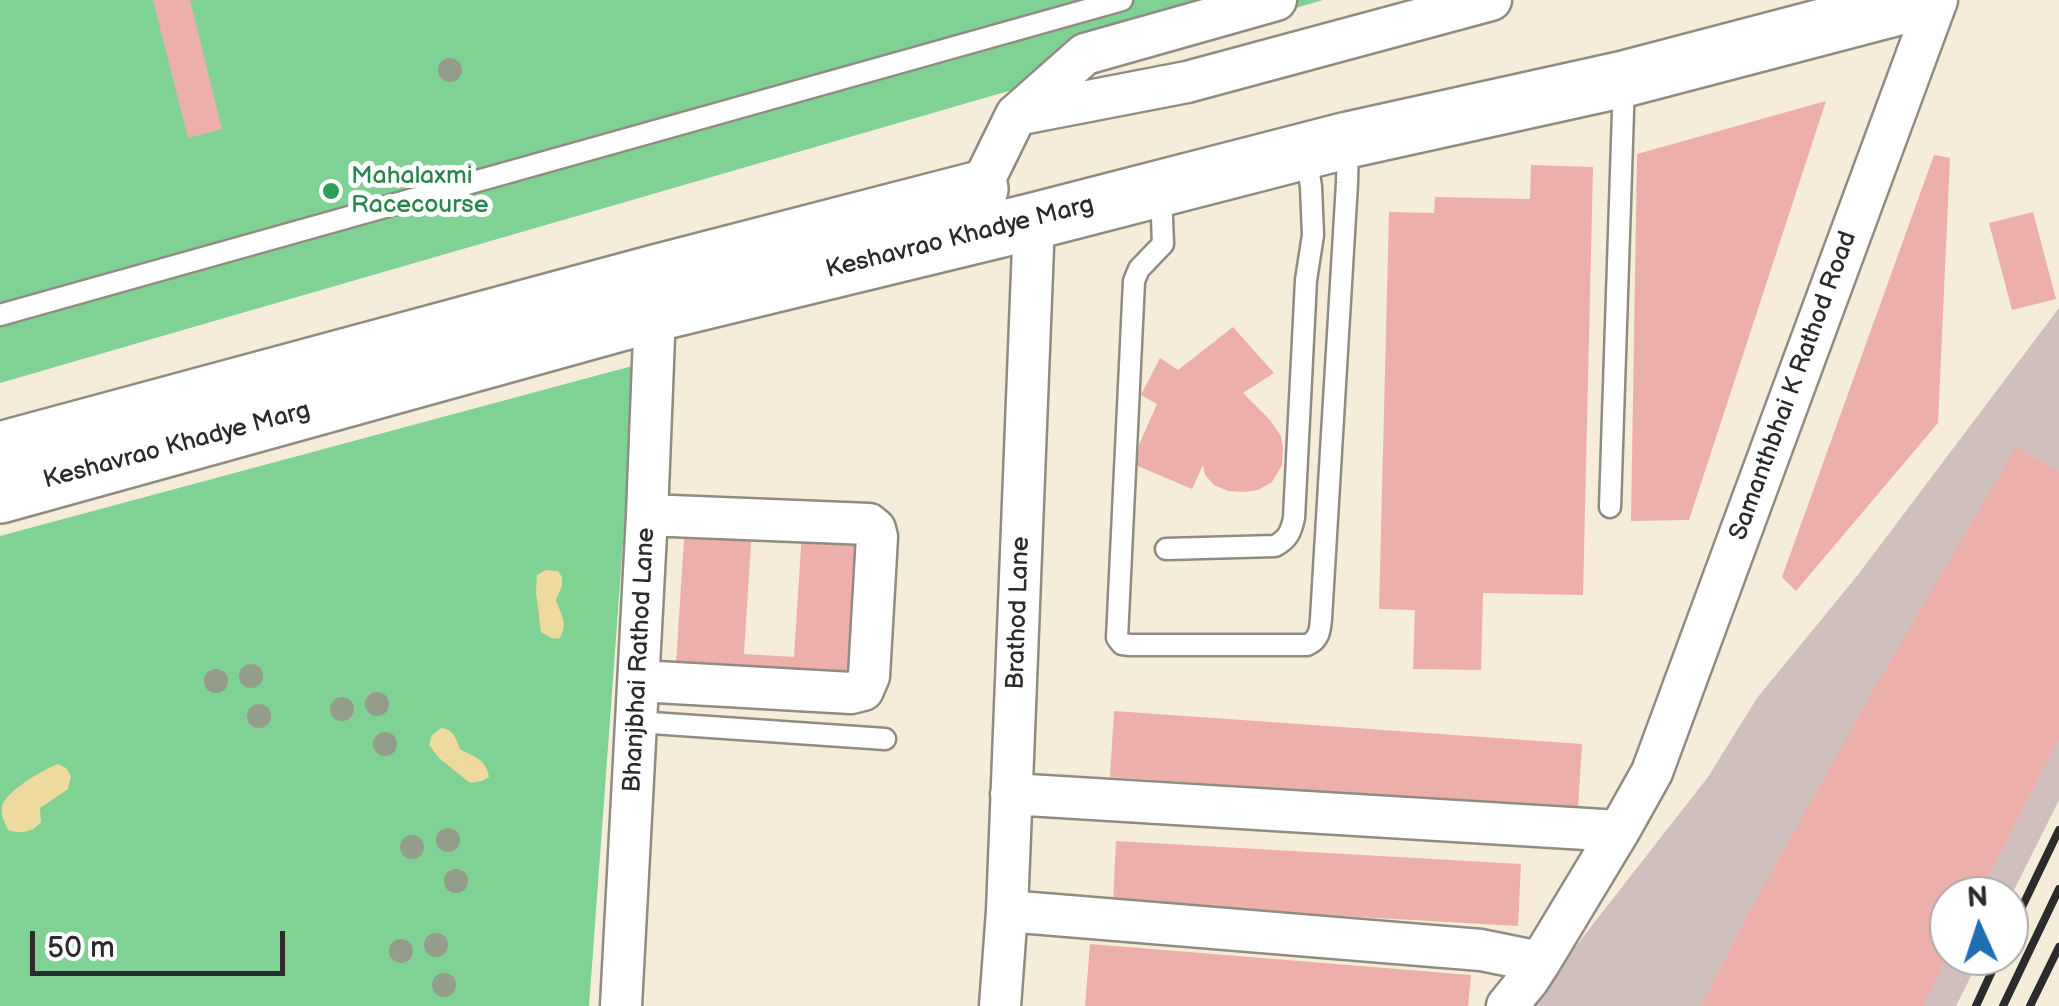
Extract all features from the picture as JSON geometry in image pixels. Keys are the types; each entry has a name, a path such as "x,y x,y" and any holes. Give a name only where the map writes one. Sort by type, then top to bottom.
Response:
{"main road":[{"name":"Keshavrao Khadye Marg","path":"0,450 656,293 1034,221 1326,146 1624,79 1925,0"},
{"name":"Keshavrao Khadye Marg","path":"0,494 656,293 980,189"}],"street":[{"path":"955,238 1016,115 1085,54 1276,0"},
{"path":"1016,115 1187,82 1492,0"},
{"name":"Samanthbhai K Rathod Road","path":"1507,1006 1540,962 1652,772 1937,0"},
{"name":"Brathod Lane","path":"1000,1006 1034,221"},
{"name":"Bhanjbhai Rathod Lane","path":"621,1006 656,293"},
{"path":"639,681 852,694 863,690 869,676 877,538 870,524 647,515"},
{"path":"1012,794 1619,831"},
{"path":"1007,912 1481,950 1540,962"}],"lane":[{"path":"0,315 1122,0"},
{"path":"1610,508 1624,79"},
{"path":"1161,188 1163,244 1139,269 1134,281 1116,633 1122,644 1130,645 1307,645 1320,633 1346,203 1326,146"},
{"path":"1166,550 1275,546 1286,540 1291,531 1312,207 1326,146"},
{"path":"1312,207 1346,203"},
{"path":"637,722 884,739"}],"shaded area":[{"path":"2059,308 2059,800 2021,876 1929,876 1929,976 1971,976 1956,1006 1529,1006 1708,777 1757,698 1857,576"}],"green space":[{"name":"Mahalaxmi Racecourse","path":"0,0 1323,0 0,383"},
{"path":"636,365 589,1006 0,1006 0,536"}],"sand":[{"path":"546,570 558,571 562,577 556,600 564,624 559,639 541,632 537,575"},
{"path":"441,728 452,732 460,749 482,762 489,777 470,783 439,758 429,745 432,735"},
{"path":"58,764 71,776 68,789 40,808 41,822 34,828 22,832 8,830 2,813 4,801 26,782"}],"building":[{"path":"153,0 190,0 222,129 188,138"},
{"path":"1826,101 1689,520 1631,521 1637,154"},
{"path":"1934,155 1950,158 1938,423 1796,591 1782,577"},
{"path":"1531,165 1593,167 1583,595 1483,593 1481,670 1413,669 1415,610 1379,609 1389,212 1434,213 1435,197 1530,199"},
{"path":"2033,212 2056,299 2012,310 1989,223"},
{"path":"1233,327 1274,373 1243,393 1281,436 1282,465 1272,482 1258,490 1228,491 1214,485 1205,475 1203,465 1192,489 1131,463 1157,404 1141,395 1160,358 1178,370"},
{"path":"2016,447 2059,472 2059,738 1988,876 1929,876 1929,976 1938,976 1923,1006 1701,1006 1745,920 1867,701"},
{"path":"685,524 752,528 744,654 794,657 802,531 865,535 856,690 675,679"},
{"path":"1114,711 1582,744 1578,809 1110,777"},
{"path":"1116,841 1521,864 1518,926 1113,903"},
{"path":"1090,944 1471,975 1468,1006 1085,1006"}],"railway":[{"path":"2029,892 2059,830"},
{"path":"2003,1006 2059,889"},
{"path":"2030,1006 2059,947"},
{"path":"1976,1006 1990,976"}],"place":[{"name":"Mahalaxmi Racecourse","path":"331,191"}]}
